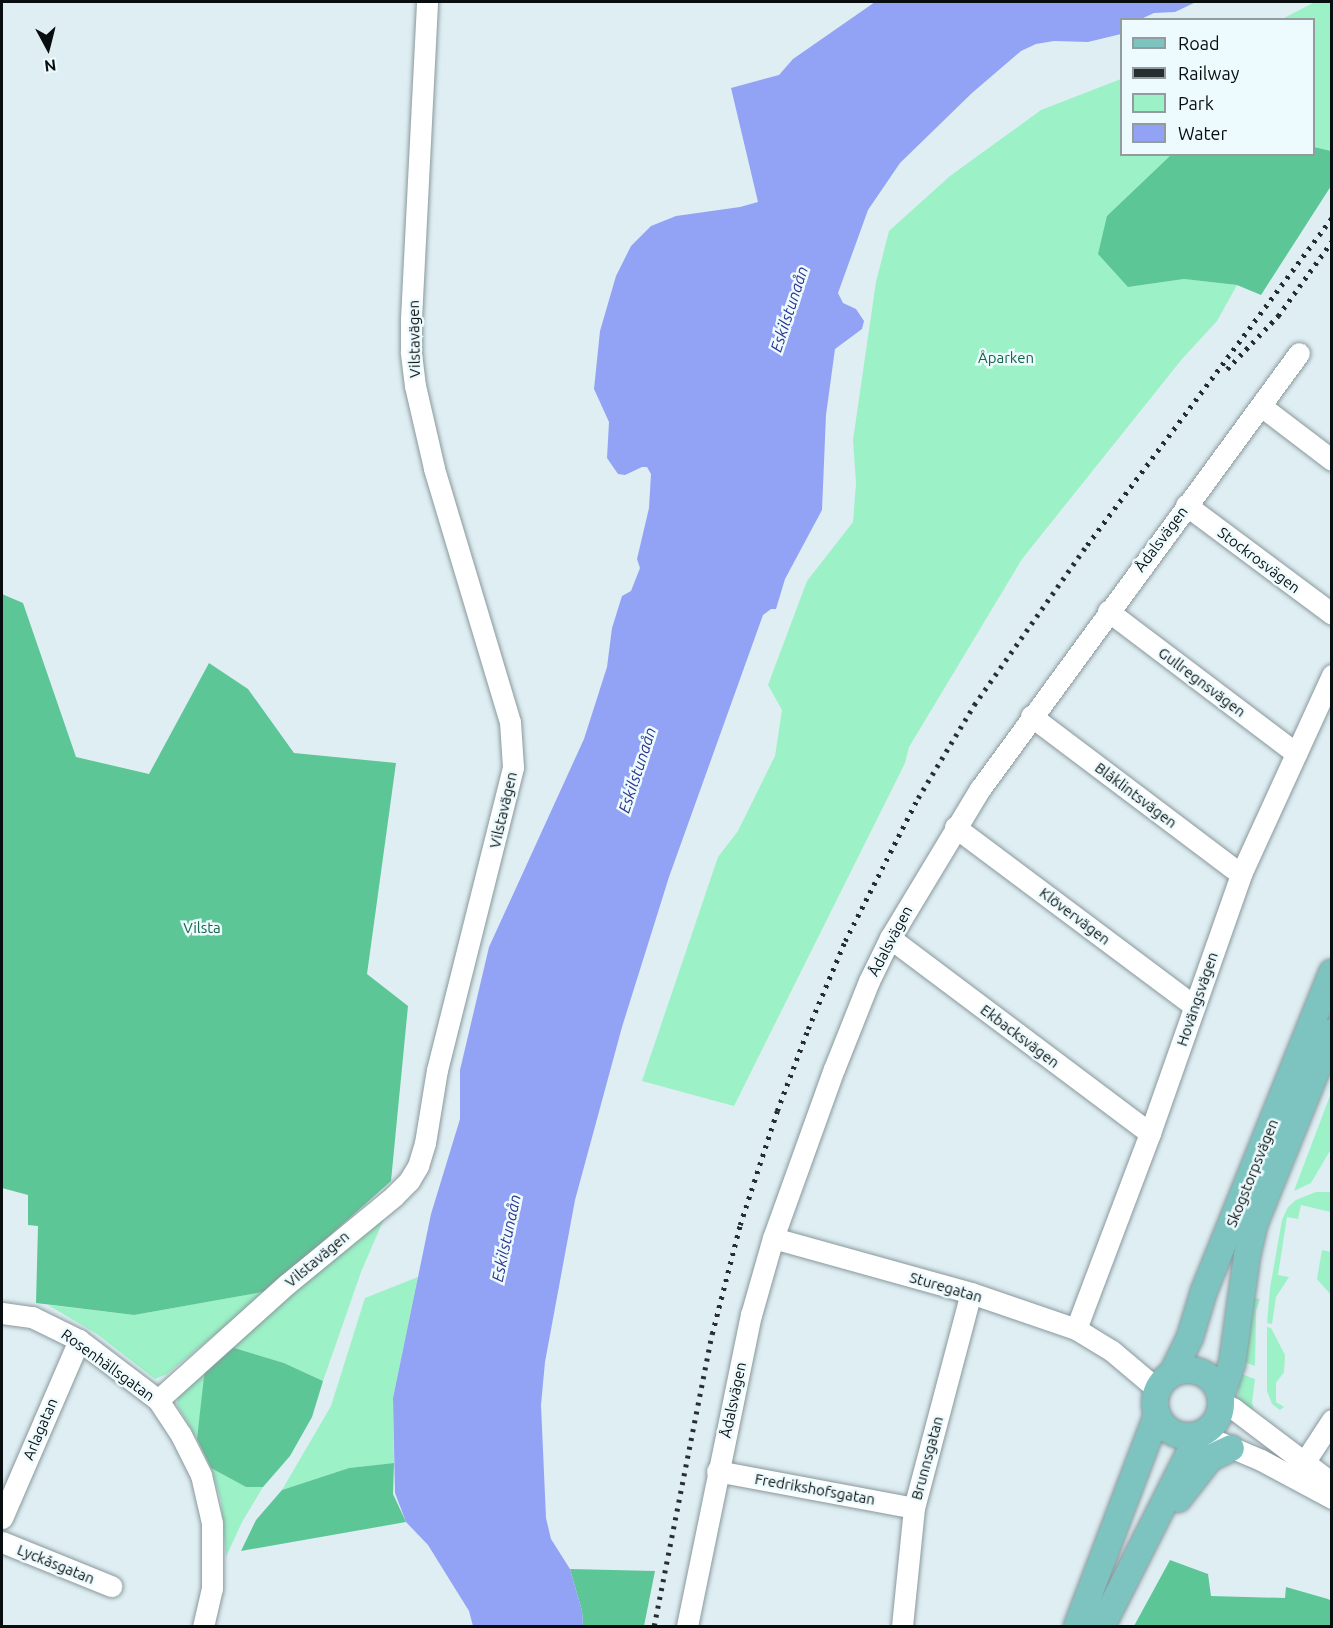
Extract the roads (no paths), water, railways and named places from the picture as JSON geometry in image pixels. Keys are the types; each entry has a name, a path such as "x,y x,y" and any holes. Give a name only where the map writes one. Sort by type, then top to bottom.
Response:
{"main road":[{"name":"Skogstorpsvägen","path":"1166,1379 1332,973"},
{"name":"Skogstorpsvägen","path":"1221,1400 1232,1364 1247,1256 1254,1225 1332,1032"},
{"path":"1077,1626 1157,1415 1166,1379 1188,1369 1206,1374 1216,1383 1221,1400 1217,1420 1199,1435 1144,1539 1102,1626"},
{"path":"1157,1415 1174,1433 1199,1435"},
{"path":"1144,1539 1210,1458 1231,1448"}],"street":[{"name":"Vilstavägen","path":"158,1400 287,1284 409,1181 425,1143 437,1070 513,767 510,722 434,468 420,416 413,374 411,320 427,2"},
{"name":"Ådalsvägen","path":"687,1626 751,1315 773,1238 834,1069 869,981 890,938 955,826 1031,716 1299,353"},
{"path":"1261,406 1332,460"},
{"name":"Stockrosvägen","path":"1186,505 1332,614"},
{"name":"Gullregnsvägen","path":"1108,611 1296,753"},
{"name":"Hovängsvägen","path":"1076,1329 1150,1133 1241,874 1332,675"},
{"name":"Blåklintsvägen","path":"1031,716 1241,874"},
{"name":"Klövervägen","path":"955,826 1194,1006"},
{"name":"Ekbacksvägen","path":"890,938 1150,1133"},
{"name":"Sturegatan","path":"773,1238 971,1293 1076,1329 1166,1379"},
{"name":"Brunnsgatan","path":"902,1626 914,1508 971,1293"},
{"name":"Rosenhällsgatan","path":"2,1313 32,1317 78,1340 158,1400 192,1455 208,1500 212,1523 212,1588 203,1626"},
{"name":"Arlagatan","path":"2,1518 78,1340"},
{"path":"1221,1400 1234,1409 1332,1498"},
{"path":"1299,1469 1332,1420"},
{"path":"1199,1435 1332,1482"},
{"name":"Fredrikshofsgatan","path":"717,1472 914,1508"},
{"name":"Lyckåsgatan","path":"2,1542 111,1586"}],"water":[{"name":"Eskilstunaån","path":"875,2 1196,2 1175,12 1154,13 1143,18 1120,18 1120,34 1088,42 1054,41 1036,44 1021,51 972,93 900,163 868,210 838,293 843,303 856,309 864,321 862,329 835,349 826,415 822,510 785,579 776,609 771,609 763,615 669,877 622,1027 575,1200 545,1362 541,1405 546,1518 551,1539 570,1569 582,1611 583,1626 473,1626 469,1611 428,1545 406,1522 395,1493 393,1398 431,1214 460,1119 460,1070 489,947 584,739 607,667 612,628 622,596 631,591 640,568 637,559 649,508 651,474 647,467 642,467 625,475 618,474 607,458 609,422 594,389 600,331 616,276 631,246 651,226 676,216 740,207 758,202 731,88 779,75 793,59"}],"railway":[{"path":"654,1626 712,1334 740,1225 777,1111 845,941 918,798 974,705 1087,545 1332,218"},
{"path":"1227,369 1278,316 1332,241"}],"park label":[{"name":"Åparken","path":"1006,358"},
{"name":"Vilsta","path":"202,928"}]}
